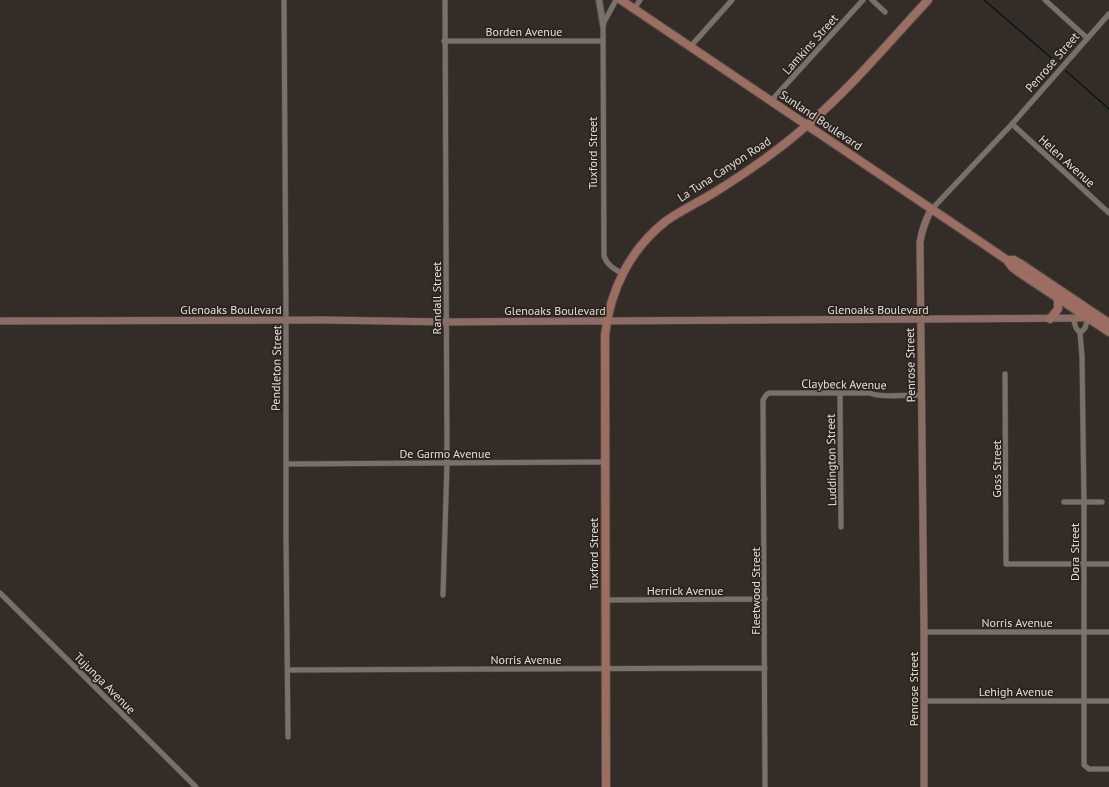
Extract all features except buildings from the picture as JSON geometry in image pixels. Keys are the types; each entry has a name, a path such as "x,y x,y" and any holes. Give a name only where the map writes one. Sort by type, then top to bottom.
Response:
{"main road":[{"name":"Sunland Boulevard","path":"621,0 1007,260 1012,267 1109,332"},
{"name":"La Tuna Canyon Road","path":"606,321 615,289 622,274 637,251 659,227 674,216 763,161 807,126 844,91 928,0"},
{"name":"Penrose Street","path":"924,787 922,395 920,319 921,232 931,210"},
{"name":"Sunland Boulevard","path":"1007,260 1014,260 1021,264 1107,321"},
{"path":"1050,319 1058,309 1058,298"},
{"name":"Glenoaks Boulevard","path":"0,321 286,320 446,322 1073,318 1088,318 1107,321"},
{"name":"Tuxford Street","path":"606,321 606,787"}],"street":[{"name":"Pendleton Street","path":"284,0 288,737"},
{"name":"Randall Street","path":"443,595 447,463 445,0"},
{"name":"Tuxford Street","path":"599,0 603,24 604,256 610,266 622,274"},
{"name":"Tuxford Street","path":"603,24 616,0"},
{"path":"634,9 640,0"},
{"path":"691,46 732,0"},
{"name":"Lamkins Street","path":"771,101 863,0"},
{"path":"872,0 885,12"},
{"path":"1045,0 1087,38"},
{"name":"Penrose Street","path":"931,210 1012,124 1109,14"},
{"name":"Borden Avenue","path":"444,41 603,41"},
{"name":"Helen Avenue","path":"1012,124 1109,213"},
{"name":"Dora Street","path":"1073,318 1076,328 1080,333 1084,502 1084,765 1090,769 1109,769"},
{"name":"Dora Street","path":"1080,333 1085,328 1088,318"},
{"name":"Goss Street","path":"1004,374 1006,564 1084,564"},
{"name":"Claybeck Avenue","path":"766,396 770,393 922,395"},
{"name":"Luddington Street","path":"840,393 841,526"},
{"name":"Fleetwood Street","path":"765,787 763,400 766,396"},
{"name":"De Garmo Avenue","path":"286,464 605,462"},
{"path":"1064,502 1102,502"},
{"path":"1084,564 1109,564"},
{"name":"Tujunga Avenue","path":"0,593 196,787"},
{"name":"Herrick Avenue","path":"606,600 765,600"},
{"name":"Norris Avenue","path":"924,632 1109,632"},
{"name":"Norris Avenue","path":"288,670 765,668"},
{"name":"Lehigh Avenue","path":"924,701 1109,701"}],"waterway":[{"path":"984,0 1056,62"},
{"path":"1066,71 1109,109"}]}
